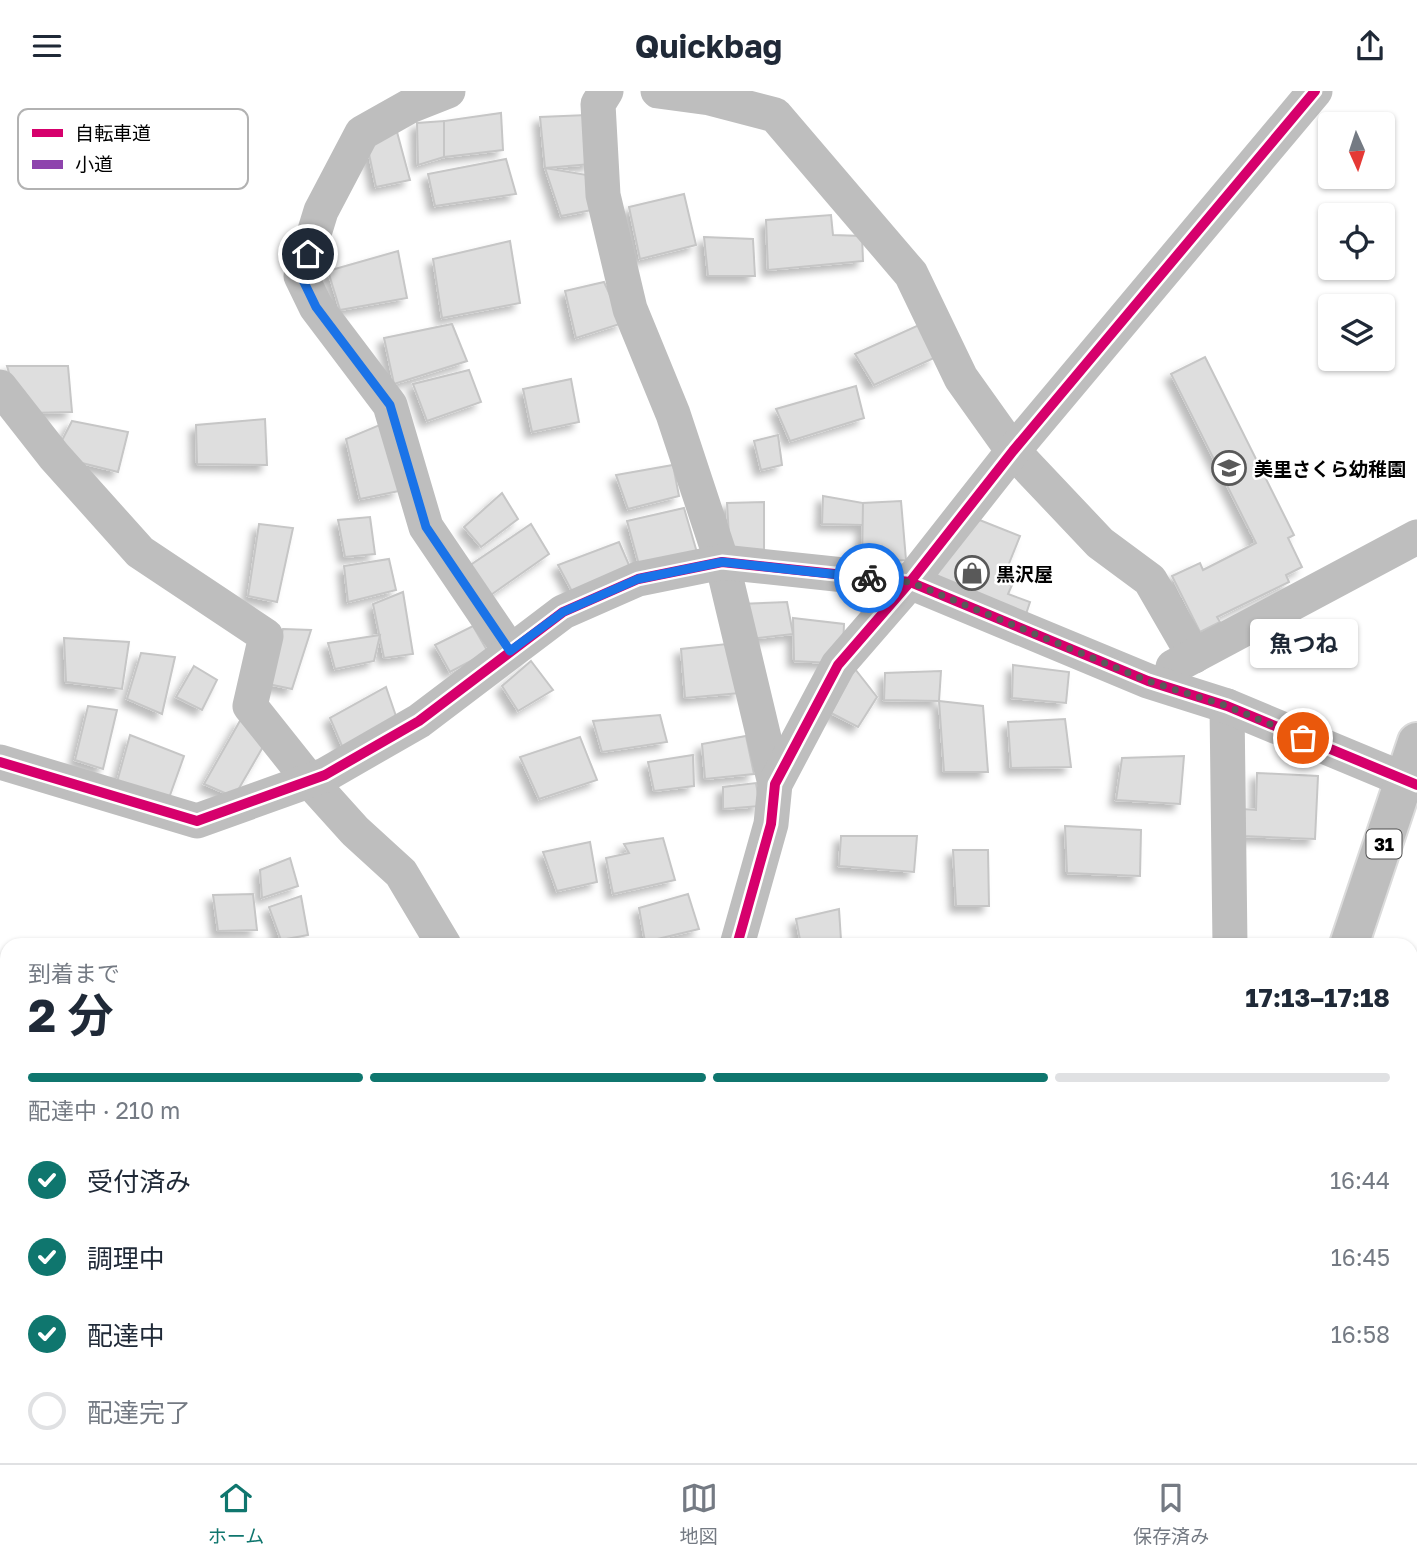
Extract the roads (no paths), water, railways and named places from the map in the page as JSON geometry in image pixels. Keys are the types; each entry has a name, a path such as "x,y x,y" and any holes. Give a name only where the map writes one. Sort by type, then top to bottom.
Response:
{"main road":[{"name":"31","path":"1352,938 1412,782 1417,742"}],"street":[{"path":"448,91 410,106 362,132 321,211 301,276 316,307 390,405 426,527 510,651"},
{"path":"606,91 598,104 603,195 630,309 673,414 722,562 775,784 771,824 739,938"},
{"path":"658,91 709,98 775,115 911,274 961,378 1013,451 1100,543 1150,580 1194,656"},
{"path":"775,784 838,665 910,582 1013,451 1315,91"},
{"path":"0,387 54,456 140,552 266,636 250,706 309,780 355,831 401,873 440,938"},
{"path":"1148,681 1417,537"},
{"path":"0,762 197,821 325,775 419,721 563,612 638,579 722,562 910,582 1148,681 1227,706 1412,782"},
{"path":"1227,706 1230,938"}],"place":[{"name":"美里さくら幼稚園","path":"1229,468"},
{"name":"黒沢屋","path":"972,573"},
{"name":"魚つね","path":"1303,738"}]}
